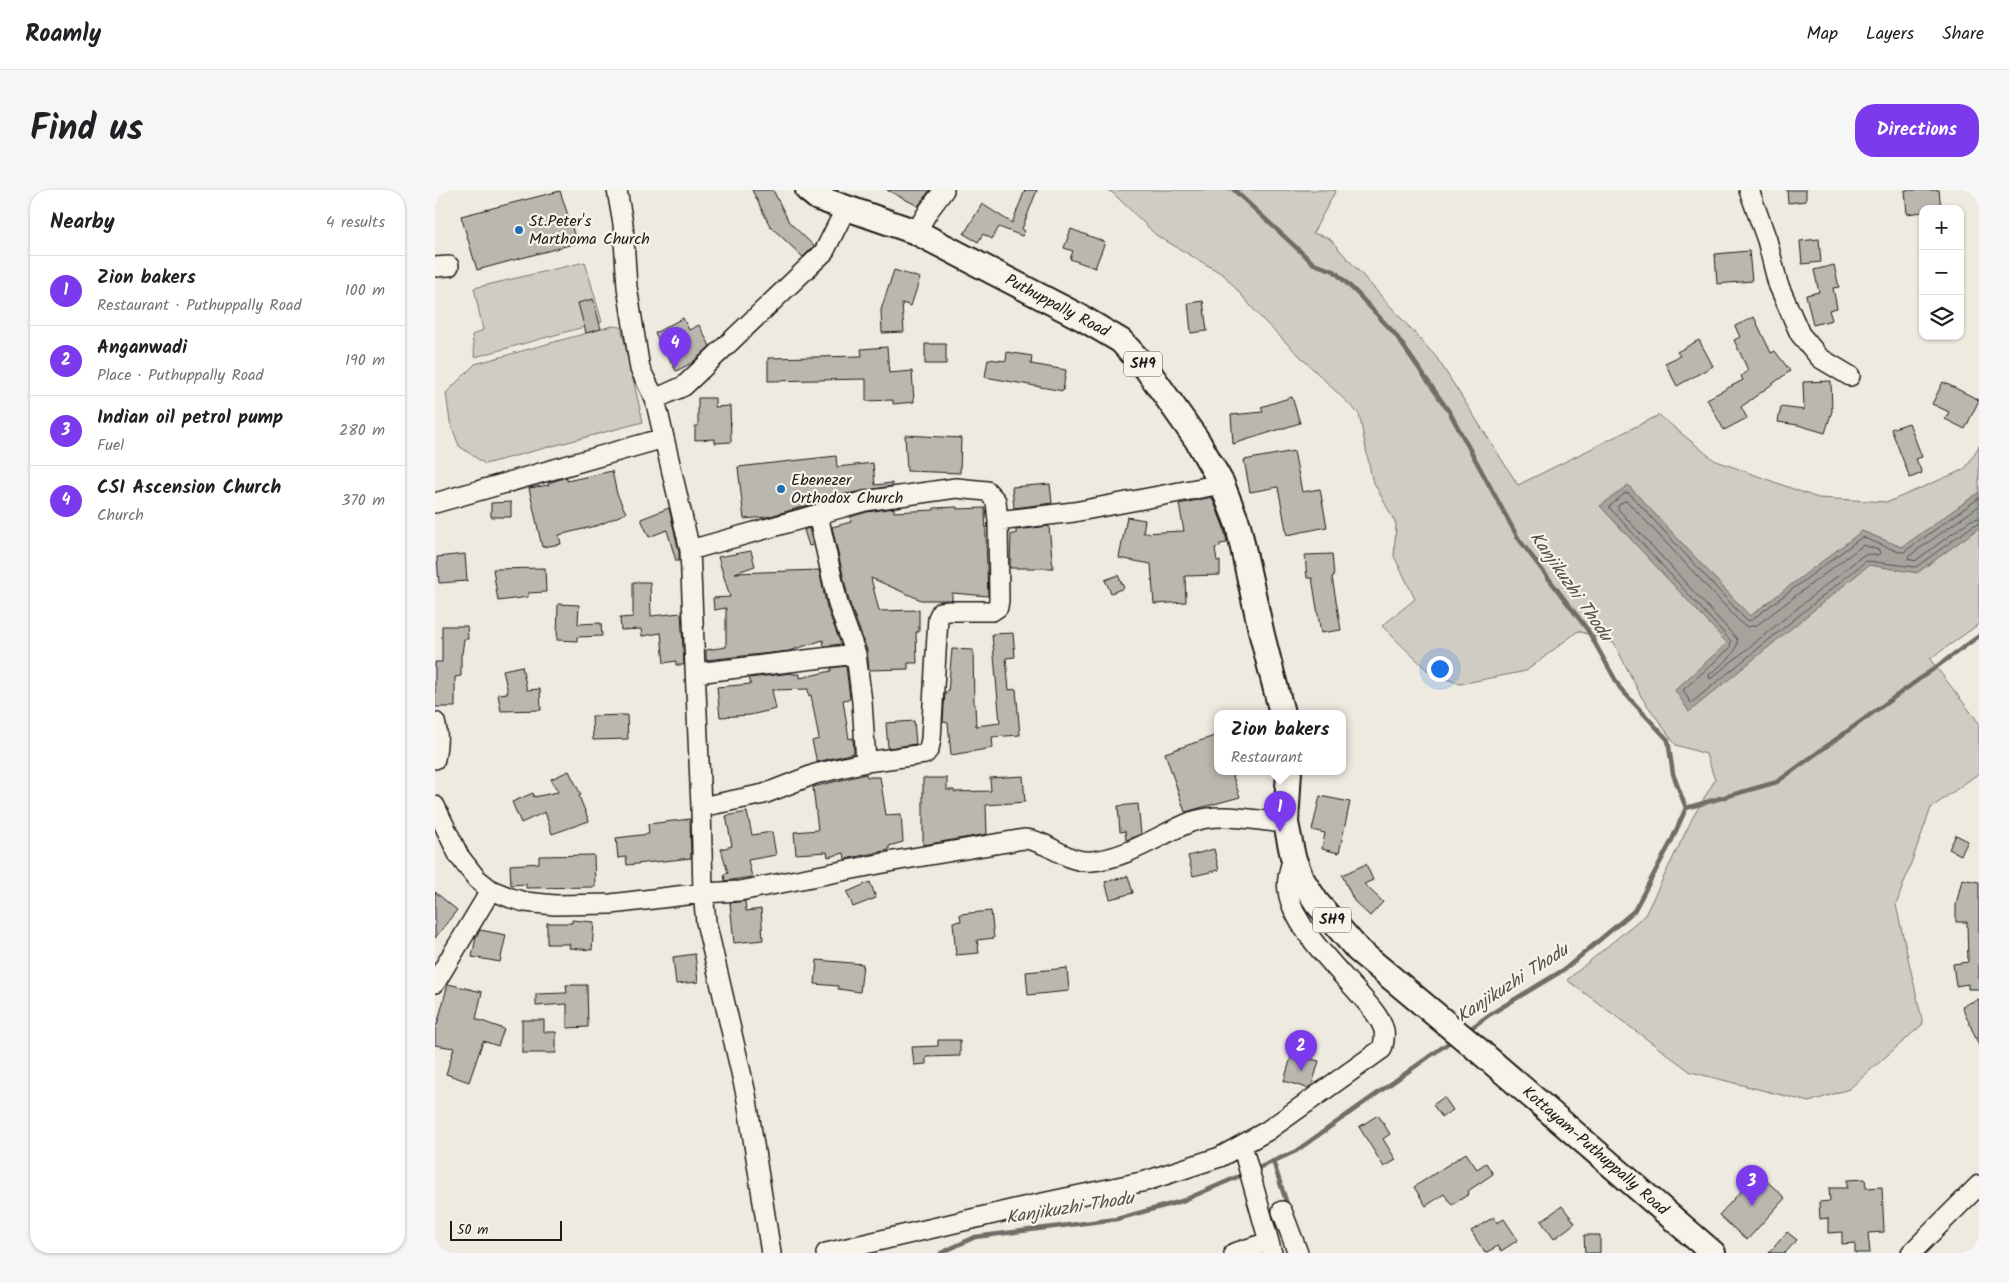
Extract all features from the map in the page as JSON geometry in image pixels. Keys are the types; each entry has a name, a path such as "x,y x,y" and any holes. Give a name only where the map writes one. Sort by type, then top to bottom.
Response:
{"main road":[{"name":"Puthuppally Road","path":"808,190 817,198 916,232 1082,318 1121,341 1146,368 1197,440 1222,484 1238,524 1280,710"},
{"name":"SH9","path":"1289,775 1286,823 1293,857"},
{"name":"Kottayam-Puthuppally Road","path":"1293,857 1301,878 1317,903 1358,950 1477,1049 1713,1253"}],"street":[{"path":"617,190 623,224 627,287 640,370 655,398 690,550 703,893 706,922 746,1094 771,1253"},
{"path":"916,232 944,190"},
{"path":"1749,190 1767,240 1777,284 1800,334 1820,358 1850,376"},
{"path":"655,398 684,386 824,252 846,208"},
{"path":"435,503 664,438"},
{"path":"998,522 1074,512 1222,484"},
{"path":"690,550 865,501 956,488 987,491 996,501 998,522 998,607 992,611 945,611 941,612 938,618 933,718 929,749 925,754 866,762 815,774 764,794 701,807"},
{"path":"818,515 838,604 855,654 862,702 866,762"},
{"path":"696,673 855,654"},
{"path":"435,722 437,729 435,759"},
{"path":"435,806 459,856 477,879 491,890 525,902 568,906 611,904 703,893 740,891 1011,840 1031,839 1079,861 1090,862 1127,852 1199,820 1230,817 1286,823"},
{"path":"826,1253 1019,1208 1146,1181 1220,1157 1283,1120 1382,1049 1384,1031 1380,1021 1370,1006 1312,940 1298,918 1288,892 1288,874 1293,857"},
{"path":"435,983 491,890"},
{"path":"1234,1253 1270,1248 1242,1144"},
{"path":"1911,1253 1979,1185"},
{"path":"1282,1211 1298,1253"}],"shaded area":[{"path":"1107,190 1336,190 1313,233 1329,238 1437,358 1518,485 1659,415 1714,460 1818,498 1888,502 1965,469 1979,446 1979,624 1930,659 1979,723 1979,773 1931,808 1896,905 1923,1024 1849,1089 1809,1102 1691,1072 1567,980 1645,915 1693,817 1715,780 1706,754 1676,745 1642,698 1614,643 1578,631 1526,671 1460,684 1429,672 1382,626 1415,599 1394,556 1396,524 1372,479 1359,414 1263,320 1224,275 1156,235 1113,193"},
{"path":"585,262 602,322 475,357 472,335 483,330 474,288"},
{"path":"612,326 621,327 643,422 485,464 459,446 450,422 446,393 475,364"}],"water":[{"path":"1628,485 1750,616 1862,531 1902,547 1979,492 1979,528 1917,573 1869,565 1689,712 1675,690 1727,643 1600,506"}],"building":[{"path":"752,190 773,190 789,222 814,246 803,257 770,226"},
{"path":"887,190 930,190 918,206"},
{"path":"1025,190 1037,190 1022,229 1025,231 1022,236 999,227 992,239 983,234 978,242 964,234 982,204 1012,223"},
{"path":"1787,190 1806,190 1806,201 1788,203"},
{"path":"1905,190 1939,190 1941,205 1919,205 1919,212 1907,214"},
{"name":"St.Peter's Marthoma Church","path":"560,191 577,243 477,270 461,216"},
{"path":"1071,229 1105,242 1095,268 1070,259 1073,251 1064,248"},
{"path":"1819,239 1821,262 1802,264 1800,241"},
{"path":"1749,251 1752,281 1717,284 1715,254"},
{"path":"1834,265 1839,287 1833,288 1837,308 1829,310 1832,320 1813,325 1806,295 1819,292 1814,270"},
{"path":"894,270 920,278 911,306 902,303 904,332 882,333 881,310"},
{"path":"593,299 601,329 586,333 578,303"},
{"path":"1203,301 1207,331 1191,333 1188,303"},
{"path":"1754,317 1771,353 1775,351 1790,371 1741,407 1747,418 1724,430 1707,399 1743,380 1741,376 1748,370 1734,340 1740,337 1735,326"},
{"path":"683,318 689,330 699,325 710,346 692,363 676,371 655,333"},
{"path":"1699,340 1713,366 1677,386 1665,363 1680,356 1677,352"},
{"path":"925,344 946,344 946,364 925,364"},
{"path":"887,347 889,373 912,371 914,402 893,404 893,400 866,401 866,379 768,381 768,358 862,356 861,349"},
{"path":"1007,352 1032,356 1031,364 1066,370 1063,391 985,377 988,359 1006,361"},
{"path":"1831,381 1832,411 1825,433 1798,425 1778,422 1781,407 1804,410 1803,382"},
{"path":"1943,382 1979,400 1965,429 1945,419 1949,412 1932,404"},
{"path":"1292,397 1300,423 1233,444 1231,415 1263,412 1261,407"},
{"path":"698,398 715,398 715,407 730,406 731,442 715,443 715,439 695,440 695,426 698,426"},
{"path":"1909,423 1922,457 1916,459 1922,473 1910,478 1891,429"},
{"path":"905,435 961,438 960,473 907,471"},
{"path":"1294,451 1302,492 1320,489 1327,527 1287,535 1278,487 1250,492 1244,460"},
{"path":"836,456 837,467 873,463 875,485 892,483 892,486 822,498 823,501 767,517 744,519 738,467"},
{"path":"612,471 617,494 626,513 599,525 559,535 561,544 542,547 529,488 549,485 548,483 567,477 567,481"},
{"path":"1050,484 1052,503 1014,508 1012,487"},
{"path":"1212,497 1224,528 1227,543 1220,544 1220,547 1215,548 1217,561 1220,561 1220,575 1185,576 1186,602 1154,604 1151,564 1119,558 1127,517 1145,520 1143,533 1184,531 1179,504"},
{"path":"511,502 511,517 491,517 491,503"},
{"path":"957,507 957,509 985,508 988,596 952,593 952,600 921,600 871,578 879,611 919,610 919,632 916,632 917,663 908,663 908,669 869,670 867,650 849,601 832,527 851,522 850,517 867,512 894,508 894,512"},
{"path":"669,508 679,552 679,561 676,561 667,530 649,537 641,519"},
{"path":"1049,526 1053,568 1010,568 1011,534 1016,534 1016,530"},
{"path":"809,528 813,545 809,546 804,530"},
{"path":"751,551 755,566 735,573 819,570 827,608 841,644 824,646 823,640 789,651 706,660 706,650 726,647 726,608 714,610 713,598 730,597 718,557"},
{"path":"465,554 467,581 439,583 437,557"},
{"path":"1332,554 1334,576 1332,577 1341,630 1321,633 1312,578 1307,578 1305,555"},
{"path":"545,568 546,592 528,593 528,597 498,601 493,569"},
{"path":"1118,575 1124,588 1111,593 1105,580"},
{"path":"633,582 650,582 651,616 681,613 684,665 676,665 676,661 664,663 661,633 642,636 641,629 621,630 620,618 633,617"},
{"path":"558,604 579,605 578,624 601,623 602,636 577,637 577,641 557,640"},
{"path":"442,626 467,626 468,639 464,639 461,654 461,676 455,677 455,707 435,707 435,662 442,662"},
{"path":"1013,633 1015,657 1006,658 1009,690 1016,689 1020,735 992,737 993,748 951,755 948,723 943,722 945,692 948,692 952,649 973,650 976,726 1000,723 992,634"},
{"path":"522,666 527,690 540,689 541,710 501,711 498,694 508,693 503,670"},
{"path":"846,666 850,699 843,700 849,739 853,738 854,753 817,762 812,741 819,739 811,695 809,696 808,689 772,690 776,709 750,715 720,717 717,687 751,684 749,678 792,673 800,674 800,678 831,671 831,668"},
{"path":"627,715 628,739 593,740 592,716"},
{"path":"914,721 916,744 888,748 886,723"},
{"path":"1214,736 1214,775 1232,775 1240,797 1185,812 1165,753"},
{"path":"569,771 581,795 579,796 589,821 552,834 545,812 521,823 512,802 533,793 534,797 558,792 551,779"},
{"path":"866,774 867,777 880,777 886,815 901,814 903,842 889,846 889,850 845,859 844,853 828,857 827,852 796,854 794,832 818,830 813,787"},
{"path":"1023,776 1025,802 986,805 987,834 923,845 923,778 947,778 947,790 954,790 954,792 991,791 990,778"},
{"path":"1320,796 1350,802 1339,853 1322,849 1325,833 1312,830"},
{"path":"1138,804 1141,834 1126,840 1125,831 1120,832 1118,806"},
{"path":"747,812 752,835 772,832 776,855 748,860 752,877 725,881 724,874 728,873 721,849 732,846 726,816"},
{"path":"690,819 691,858 627,865 626,857 618,858 616,838 649,834 648,824"},
{"path":"1956,835 1968,841 1961,855 1949,849"},
{"path":"1214,849 1219,870 1193,876 1188,856"},
{"path":"594,855 595,887 526,888 526,884 511,885 510,865 539,863 539,856"},
{"path":"1366,864 1373,880 1364,884 1383,902 1370,916 1354,901 1342,875"},
{"path":"1128,876 1133,893 1110,899 1105,882"},
{"path":"1962,879 1979,882 1979,989 1968,989 1968,984 1956,986 1953,964 1968,962 1967,922 1956,922 1956,905"},
{"path":"870,882 876,898 853,907 847,892"},
{"path":"435,892 457,910 435,938"},
{"path":"745,901 746,911 761,909 763,940 734,943 730,903"},
{"path":"991,911 994,938 977,940 979,953 956,955 953,922 961,921 960,914"},
{"path":"572,920 594,922 592,950 569,948 570,944 547,944 547,923 572,923"},
{"path":"480,930 506,935 500,962 472,957 476,937"},
{"path":"695,954 698,982 676,984 673,957"},
{"path":"817,960 863,964 860,992 838,989 838,986 815,984"},
{"path":"1067,968 1069,991 1028,995 1026,972"},
{"path":"448,984 482,992 476,1019 504,1029 498,1046 483,1041 469,1082 446,1074 454,1048 435,1045 435,1025 437,1025"},
{"path":"566,985 587,985 588,1027 567,1028 567,1004 536,1006 536,994 567,993"},
{"path":"1979,999 1979,1046 1962,1006"},
{"path":"522,1020 544,1020 544,1032 556,1032 556,1053 522,1053"},
{"path":"938,1040 960,1040 960,1056 926,1057 926,1064 914,1065 912,1047 938,1046"},
{"path":"1292,1054 1319,1061 1312,1085 1307,1088 1284,1081"},
{"path":"1444,1097 1453,1110 1442,1117 1433,1105"},
{"path":"1378,1115 1390,1134 1383,1139 1396,1160 1384,1167 1359,1127"},
{"path":"1466,1153 1477,1169 1486,1163 1493,1174 1468,1191 1469,1194 1452,1205 1444,1194 1426,1206 1414,1187"},
{"path":"1758,1173 1785,1198 1747,1240 1719,1215"},
{"path":"1865,1179 1866,1188 1882,1187 1884,1232 1868,1233 1870,1253 1855,1253 1855,1243 1842,1244 1842,1232 1828,1233 1828,1218 1820,1219 1819,1202 1830,1201 1829,1188 1847,1188 1847,1180"},
{"path":"1562,1206 1575,1223 1554,1239 1541,1221"},
{"path":"1494,1217 1497,1223 1504,1219 1518,1240 1501,1251 1498,1246 1485,1253 1471,1231"},
{"path":"1787,1232 1797,1240 1785,1253 1769,1253"},
{"path":"1584,1235 1600,1235 1600,1253 1585,1253"}],"waterway":[{"name":"Kanjikuzhi Thodu","path":"1234,190 1314,264 1334,271 1395,334 1450,413 1518,538 1587,629 1620,688 1668,740 1673,774 1686,808 1671,842 1634,911 1565,969 1489,1015 1467,1031"},
{"path":"1686,808 1777,782 1979,636"},
{"name":"Kanjikuzhi Thodu","path":"1254,1170 1296,1151 1454,1039"},
{"path":"1273,1161 1288,1207"},
{"name":"Kanjikuzhi Thodu","path":"941,1253 975,1237 1117,1219 1182,1201 1244,1174"}],"place":[{"name":"St.Peter's Marthoma Church","path":"519,230"},
{"name":"CSI Ascension Church","path":"675,368"},
{"name":"Ebenezer Orthodox Church","path":"781,489"},
{"name":"Zion bakers","path":"1280,832"},
{"name":"Anganwadi","path":"1301,1071"},
{"name":"Indian oil petrol pump","path":"1752,1206"}]}
